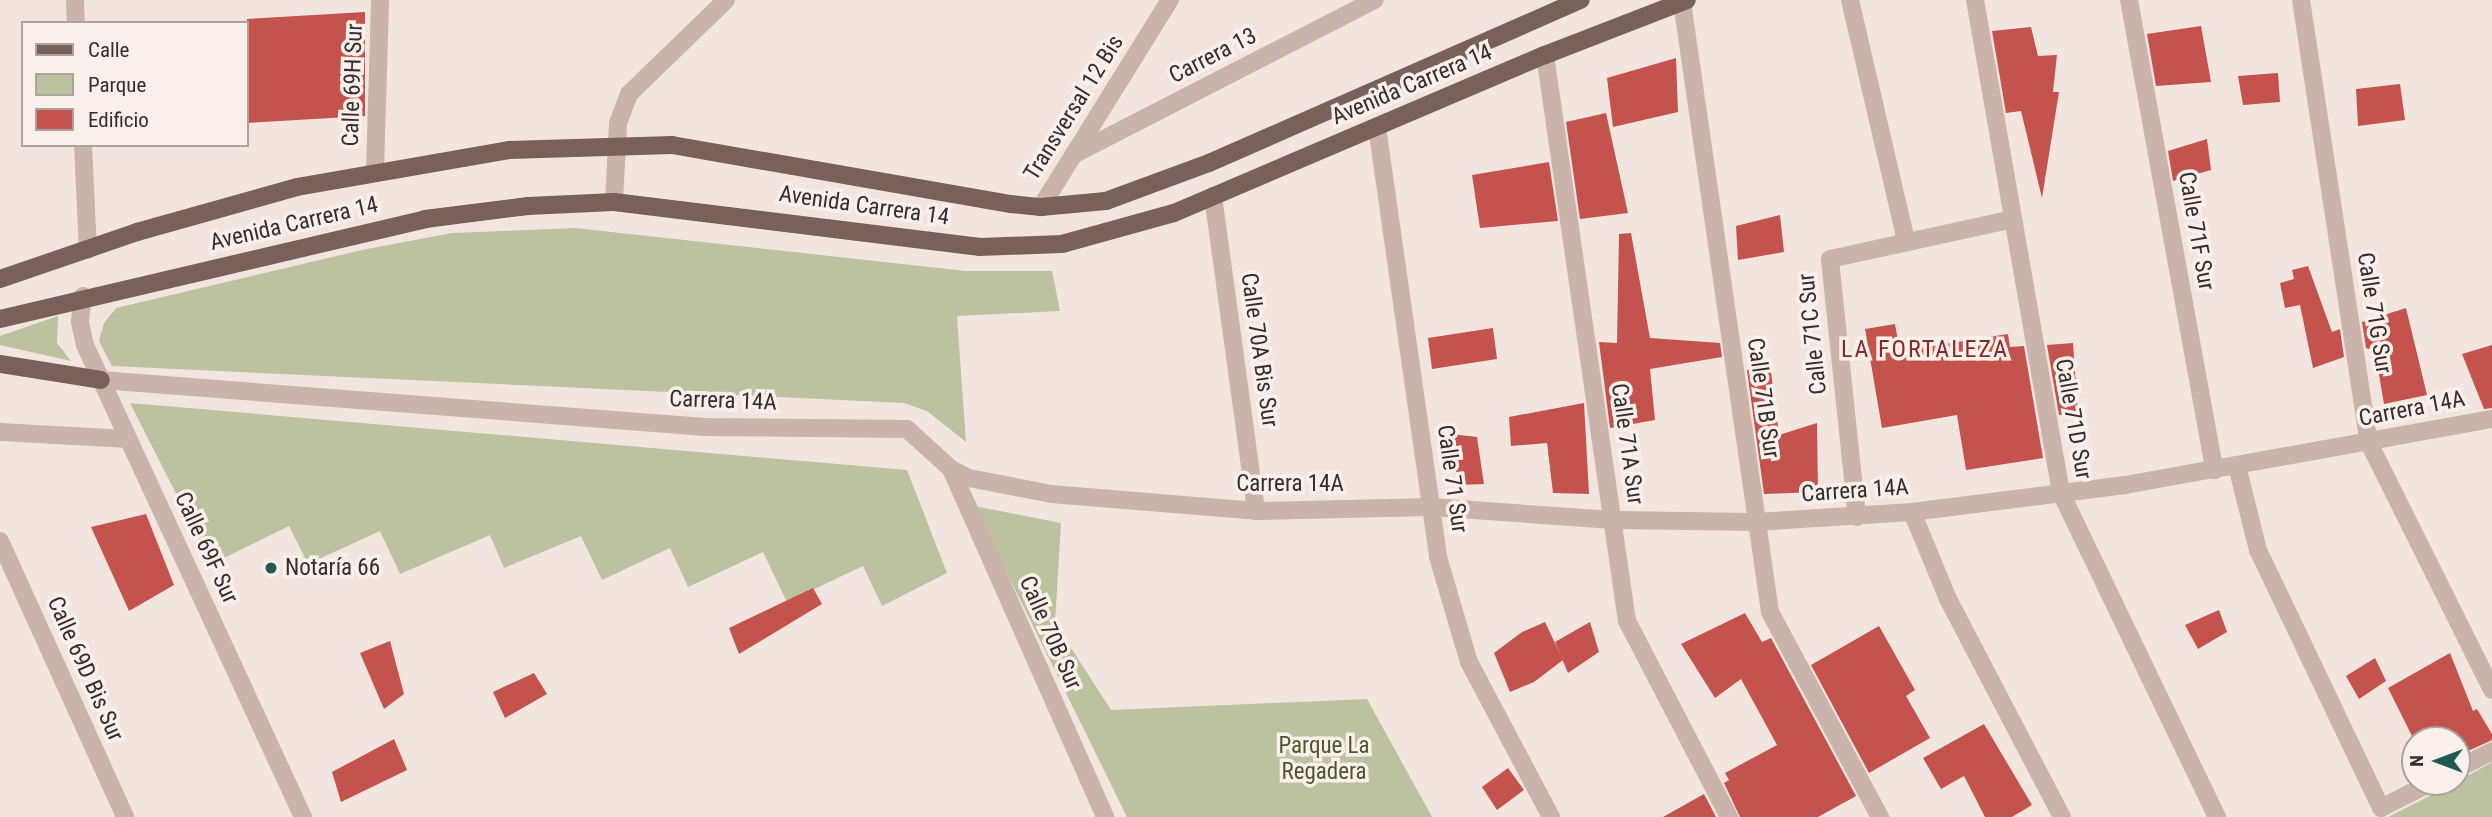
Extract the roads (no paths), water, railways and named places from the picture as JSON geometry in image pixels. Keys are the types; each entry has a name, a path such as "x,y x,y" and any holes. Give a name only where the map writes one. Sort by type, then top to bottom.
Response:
{"main road":[{"name":"Avenida Carrera 14","path":"0,279 196,215 375,172 509,150 616,144 720,152 1041,207 1106,201 1147,189 1581,0"},
{"name":"Avenida Carrera 14","path":"0,319 83,296 425,219 528,206 614,202 1022,248 1111,233 1213,196 1545,55 1685,1"},
{"path":"0,364 101,380"}],"street":[{"path":"75,0 76,21"},
{"name":"Calle 69H Sur","path":"375,172 380,0"},
{"path":"614,202 618,123 629,94 726,0"},
{"name":"Transversal 12 Bis","path":"1041,207 1170,0"},
{"name":"Carrera 13","path":"1073,155 1376,0"},
{"path":"1850,0 1906,240 2013,219"},
{"name":"Calle 71D Sur","path":"1975,0 2060,493 2217,817"},
{"name":"Calle 71F Sur","path":"2129,0 2214,470"},
{"name":"Calle 71G Sur","path":"2301,0 2369,443 2492,690"},
{"name":"Calle 71B Sur","path":"1685,1 1755,522 1770,612 1880,817"},
{"name":"Calle 71A Sur","path":"1545,55 1627,621 1728,817"},
{"name":"Calle 71 Sur","path":"1377,127 1438,556 1469,662 1551,817"},
{"path":"83,147 88,250"},
{"name":"Calle 70A Bis Sur","path":"1213,196 1256,511"},
{"name":"Calle 71C Sur","path":"1857,517 1830,259 1906,240"},
{"name":"Calle 69F Sur","path":"83,296 81,328 101,380 303,817"},
{"name":"Carrera 14A","path":"101,380 705,427 907,429 951,469 969,478 1051,494 1256,511 1431,507 1613,520 1755,522 1912,512 2214,470 2492,419"},
{"path":"0,432 128,439"},
{"path":"2237,466 2258,551 2381,808 2405,796"},
{"name":"Calle 70B Sur","path":"951,469 1105,817"},
{"path":"1912,512 1948,599 2062,817"},
{"name":"Calle 69D Bis Sur","path":"0,541 125,817"},
{"path":"2471,762 2492,751"}],"place":[{"name":"Notaría 66","path":"271,568"}],"district":[{"name":"LA FORTALEZA","path":"1925,350"}],"park label":[{"name":"Parque La Regadera","path":"1324,759"}]}
